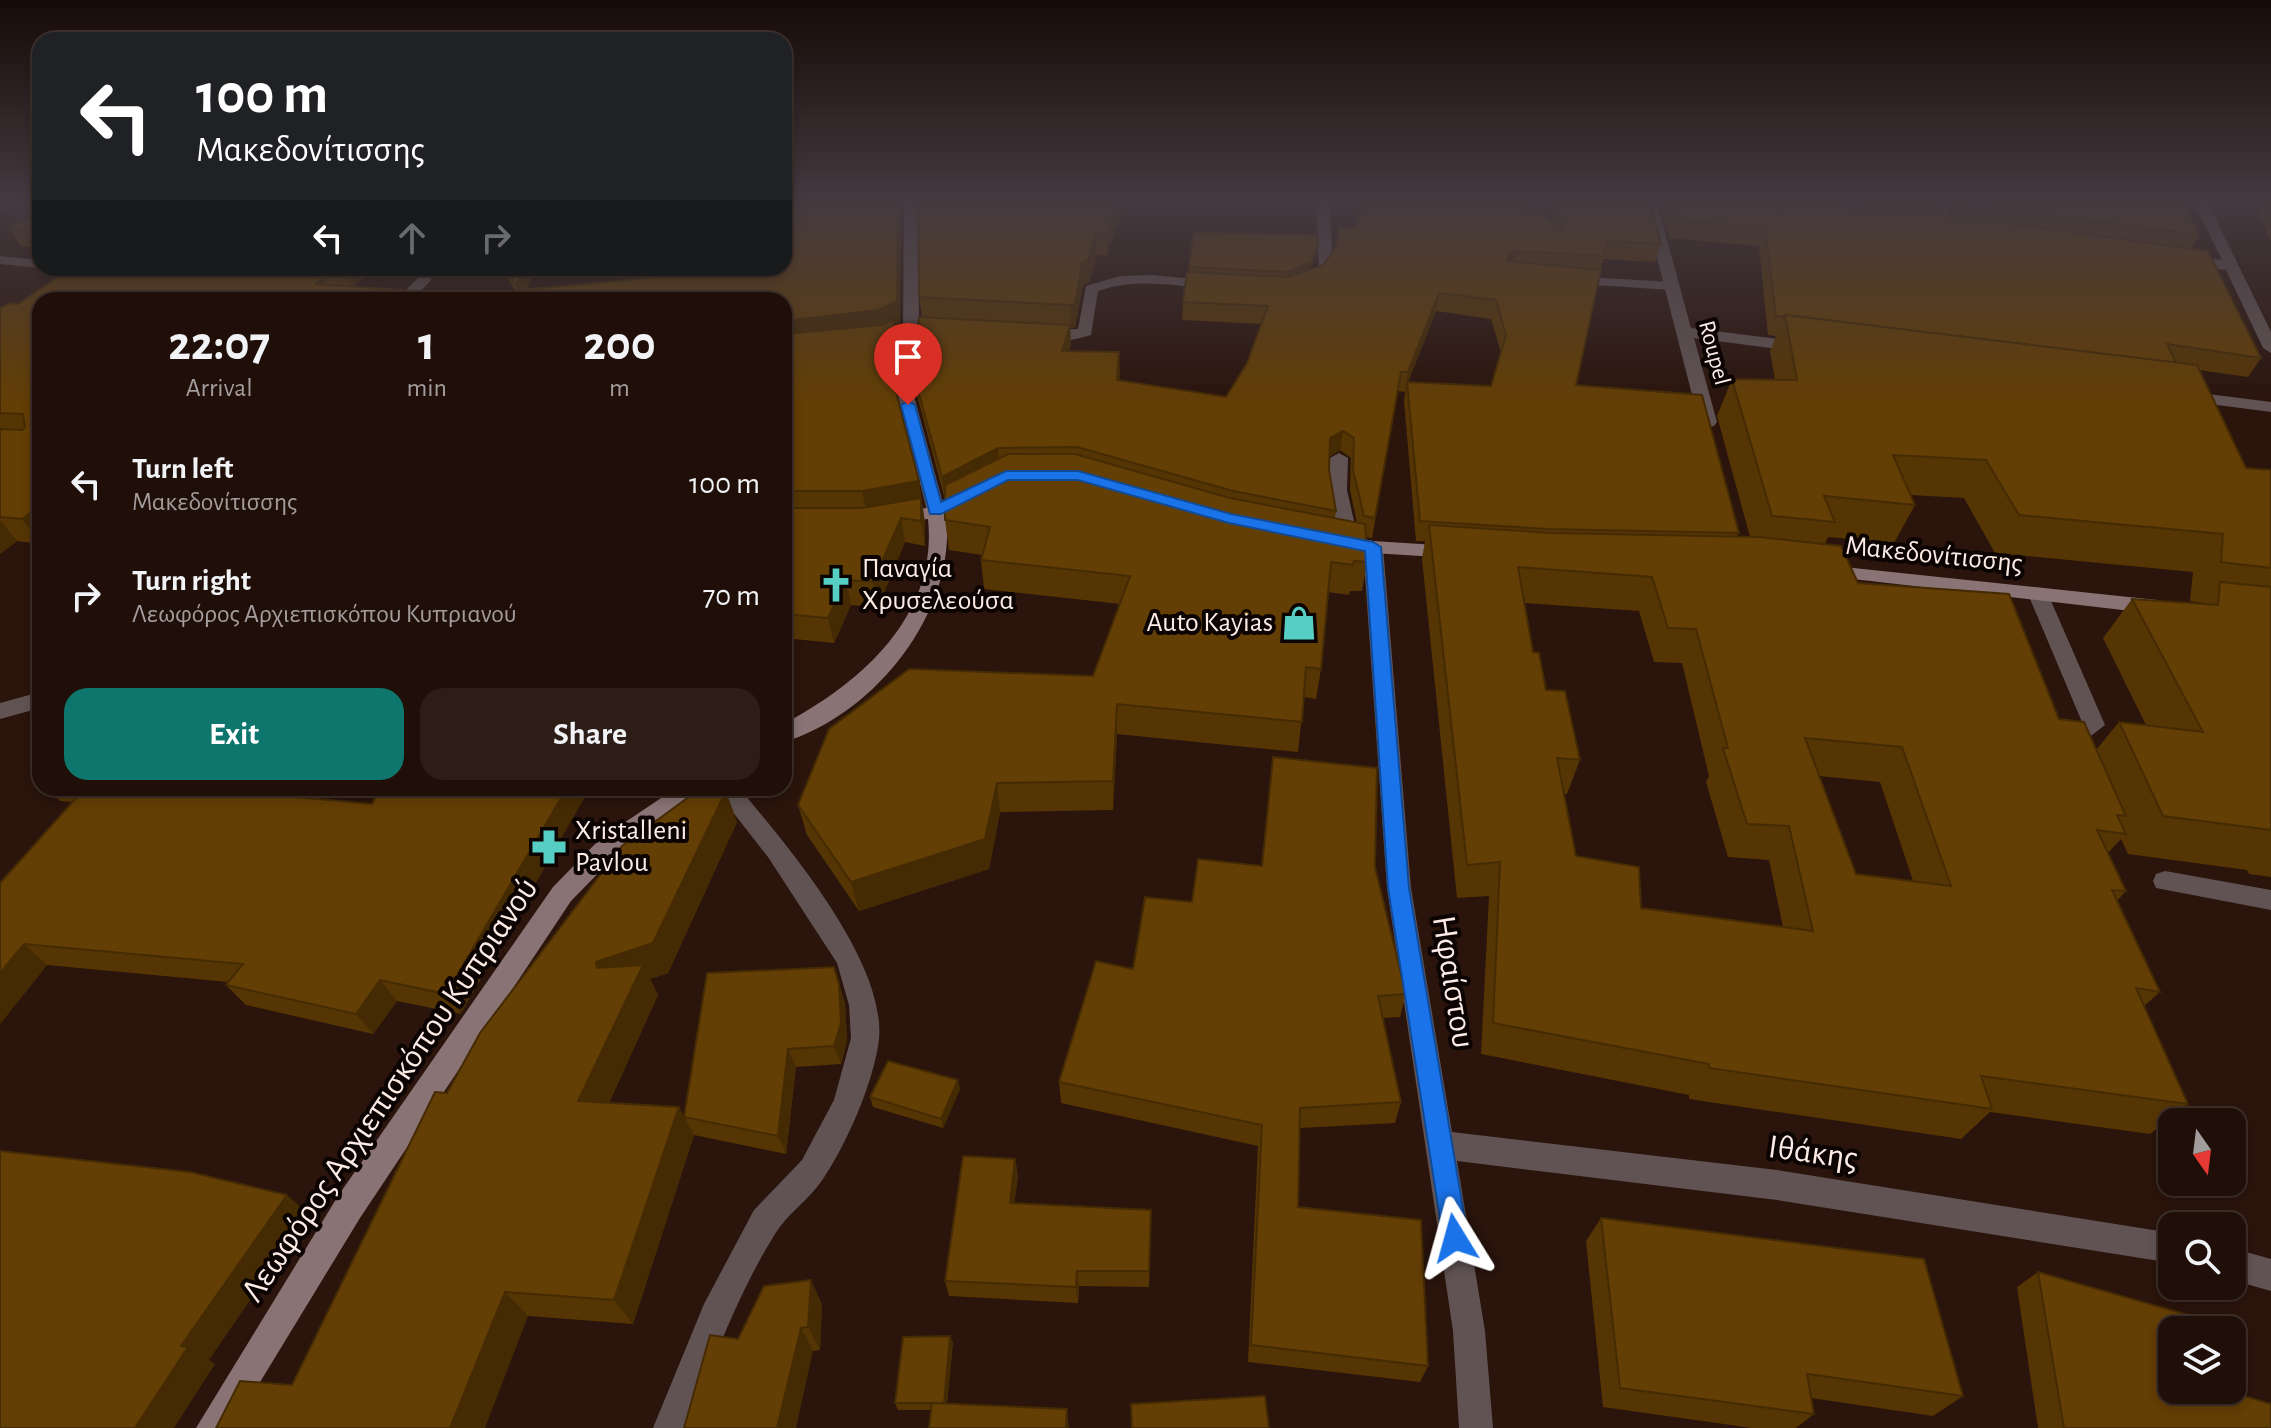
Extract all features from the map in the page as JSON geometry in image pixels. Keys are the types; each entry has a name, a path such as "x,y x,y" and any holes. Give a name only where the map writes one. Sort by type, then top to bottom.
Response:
{"main road":[{"path":"880,522 936,511 995,480"},
{"path":"792,730 832,707 859,687 908,631 928,599 940,562 942,537 936,511"},
{"path":"1319,537 1361,545 1465,553"},
{"name":"Μακεδονίτισσης","path":"1806,569 2178,610"},
{"name":"Λεωφόρος Αρχιεπισκόπου Κυπριανού","path":"213,1428 357,1194 543,919 609,846 681,796"}],"street":[{"path":"911,270 911,329 904,388 936,511"},
{"path":"1299,287 1319,280 1326,270"},
{"name":"Roupel","path":"1668,270 1712,439"},
{"path":"2233,270 2271,348"},
{"path":"406,292 425,276"},
{"path":"1556,279 1672,286"},
{"path":"1025,334 1072,336 1085,332 1091,289 1102,284 1124,280 1228,285"},
{"path":"1684,332 1827,350"},
{"path":"2160,393 2271,407"},
{"name":"Ηφαίστου","path":"1339,458 1338,490 1361,545 1399,888 1469,1331 1476,1428"},
{"path":"2038,594 2094,725 2066,743 2078,771"},
{"path":"0,711 32,702"},
{"path":"670,1428 715,1315 765,1221 812,1170 847,1103 865,1038 862,1005 849,960 777,850 733,796"},
{"path":"2165,881 2271,900"},
{"name":"Ιθάκης","path":"1441,1145 1777,1185 2158,1246"},
{"path":"2246,1268 2271,1275"}],"building":[{"path":"792,270 897,270 897,301 878,310 792,320 792,292 430,292 511,291 667,276 792,276"},
{"path":"919,270 1081,270 1075,304 1070,305 919,297"},
{"path":"1241,270 1293,270 1288,272"},
{"path":"1310,270 1601,270 1576,385 1702,395 1739,533 1548,529 1420,521 1407,382 1491,386 1506,335 1496,300 1439,293 1408,372 1401,372 1375,518 1364,516 1353,470 1354,438 1343,431 1330,438 1329,470 1336,511 1233,491 1077,447 998,448 942,477 912,369 919,317 1070,325 1062,351 1119,352 1117,380 1226,397 1247,363 1268,306 1183,302 1187,272 1289,277"},
{"path":"1770,270 2217,270 2261,358 2167,344 2176,363 1776,316"},
{"path":"59,276 323,278 316,284 430,292 36,292"},
{"path":"510,276 519,276 516,286"},
{"path":"32,294 32,511 22,519 0,517 0,429 22,430 25,427 23,414 0,413 0,308 10,303 18,304"},
{"path":"1785,315 2197,365 2246,468 2271,470 2271,568 2221,562 2223,534 2019,515 1986,460 1893,455 1915,505 1824,496 1835,522 1772,516 1732,379 1797,380"},
{"path":"895,319 889,365 919,481 862,491 792,491 792,333 882,325"},
{"path":"1008,454 1075,454 1230,498 1365,524 1367,562 1354,561 1353,565 1331,562 1321,669 1306,667 1302,722 1117,704 1113,781 997,783 985,839 851,882 798,805 829,729 909,669 1093,676 1130,576 981,560 990,527 945,520 945,485"},
{"path":"921,498 921,521 901,518 873,582 846,580 828,618 792,615 792,508 862,508"},
{"path":"1429,525 1552,533 1759,537 1841,546 1858,583 2009,594 2059,719 2084,722 2126,816 2117,815 2126,834 2097,830 2126,891 2112,890 2160,992 2136,988 2188,1104 1981,1076 1992,1109 1709,1068 1709,1064 1493,1023 1500,862 1467,865","holes":["1518,567 1652,577 1668,628 1696,629 1728,748 1723,748 1747,824 1789,826 1813,931 1641,908 1639,867 1576,856 1557,758 1580,760 1565,691 1546,690 1539,653 1533,652","1805,738 1902,747 1951,886 1856,874"]},
{"path":"2220,582 2271,587 2271,830 2163,816 2119,722 2203,732 2132,599 2218,605"},
{"path":"1273,757 1377,768 1375,867 1406,994 1378,996 1401,1102 1300,1108 1298,1207 1421,1220 1428,1366 1251,1345 1262,1125 1059,1082 1096,961 1133,969 1145,897 1192,902 1198,859 1262,866"},
{"path":"78,796 285,796 372,804 376,796 562,796 446,994 380,980 356,1014 226,985 243,964 24,944 0,973 0,883"},
{"path":"690,796 724,796 653,943 596,962 597,968 643,965 578,1101 679,1107 614,1300 505,1292 450,1428 216,1428 240,1381 292,1385 435,1092 447,1093 480,1033 622,846"},
{"path":"834,967 839,984 841,1023 834,1046 788,1049 778,1136 684,1117 707,973"},
{"path":"888,1061 958,1080 941,1119 870,1097"},
{"path":"0,1151 190,1172 287,1195 181,1346 188,1347 135,1428 0,1428"},
{"path":"963,1156 1015,1159 1010,1203 1151,1210 1149,1271 1077,1271 1076,1287 945,1281"},
{"path":"1601,1218 1924,1259 1963,1396 1807,1374 1814,1414 1620,1388"},
{"path":"2038,1272 2192,1316 2158,1316 2158,1404 2246,1404 2246,1396 2271,1404 2271,1428 2064,1428"},
{"path":"811,1280 808,1327 801,1328 777,1428 684,1428 710,1335 738,1339 764,1286"},
{"path":"950,1336 944,1403 895,1403 903,1337"},
{"path":"1265,1396 1269,1428 1132,1428 1131,1404"},
{"path":"932,1403 1067,1409 1066,1428 929,1428"}],"place":[{"name":"Παναγία Χρυσελεούσα","path":"836,585"},
{"name":"Auto Kayias","path":"1299,623"},
{"name":"Xristalleni Pavlou","path":"549,847"}],"route":[{"path":"908,405 936,511 1006,475 1078,475 1229,519 1373,547 1399,888 1455,1238"}]}
